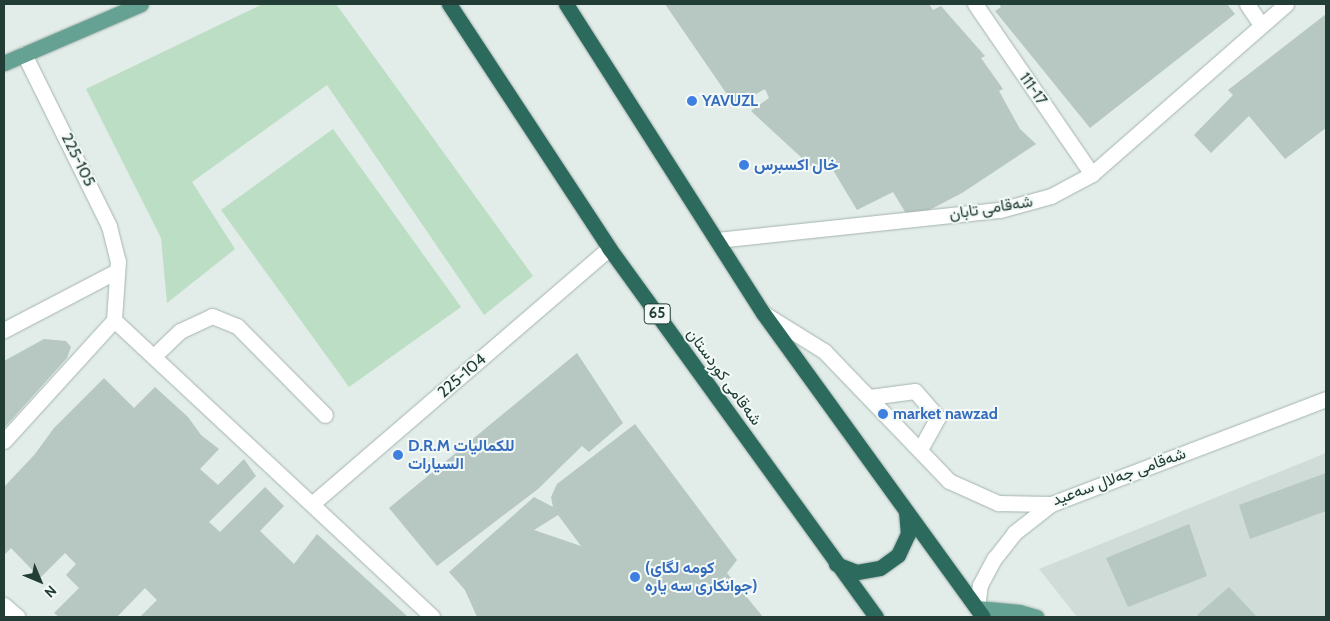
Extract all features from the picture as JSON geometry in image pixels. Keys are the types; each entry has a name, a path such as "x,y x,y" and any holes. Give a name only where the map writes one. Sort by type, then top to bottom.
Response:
{"highway":[{"name":"شەقامی کوردستان","path":"449,4 610,248 876,617"},
{"path":"566,4 763,313 980,613"},
{"path":"836,564 857,572 865,571 880,568 898,555 908,534 906,511"}],"main road":[{"path":"4,63 141,4"},
{"path":"980,613 1019,612 1036,617"}],"street":[{"name":"111-17","path":"975,4 1092,174"},
{"path":"1247,4 1261,26"},
{"name":"شەقامی تابان","path":"717,240 1027,205 1051,196 1092,174 1286,4"},
{"name":"225-105","path":"24,54 109,226 118,261 114,320"},
{"name":"225-104","path":"313,503 610,248"},
{"path":"4,330 117,271"},
{"name":"شەقامی جەلال سەعید","path":"763,313 824,351 949,481 998,503 1051,504 1326,399"},
{"path":"154,356 180,331 212,316 237,326 325,415"},
{"path":"4,441 114,320 313,503 432,617"},
{"path":"870,397 915,391 938,417 920,449"},
{"path":"980,613 980,585 994,559 1014,533 1051,504"},
{"path":"4,605 18,617"}],"shaded area":[{"path":"1326,453 1326,617 1077,617 1039,569"}],"green space":[{"path":"263,4 336,4 533,276 484,315 327,85 192,182 235,249 167,303 161,238 86,89"},
{"path":"333,129 461,307 349,387 221,210"}],"building":[{"path":"665,4 929,4 933,10 941,6 985,56 981,58 1003,89 999,91 1020,129 1036,144 962,193 910,220 893,192 857,210 827,160 815,170 751,111 769,98 765,89 735,106"},
{"path":"999,4 1227,4 1235,14 1090,128 995,11 1001,7"},
{"path":"1326,14 1326,128 1285,159 1249,116 1211,153 1194,135 1233,95 1228,90"},
{"path":"44,339 66,341 71,347 67,358 4,428 4,361"},
{"path":"577,353 623,423 589,452 582,446 538,489 437,566 389,508"},
{"path":"104,378 134,408 155,387 188,417 201,435 219,449 200,469 218,485 244,459 256,476 209,522 220,532 265,487 284,506 260,531 294,564 317,534 408,617 140,617 157,600 145,588 117,617 59,617 54,613 79,588 66,575 76,564 65,553 40,578 11,548 4,555 4,487 35,454 54,428"},
{"path":"635,424 737,560 727,573 763,617 477,617 465,590 449,572 534,497 553,507 551,497 557,484","holes":["558,515 581,546 534,530"]},
{"path":"1326,473 1326,511 1250,539 1239,505"},
{"path":"1189,524 1207,576 1128,607 1106,558"},
{"path":"1229,587 1257,617 1199,617 1197,615"}],"place":[{"name":"YAVUZL","path":"692,101"},
{"name":"خال اكسبرس","path":"744,165"},
{"name":"market nawzad","path":"883,414"},
{"name":"D.R.M للكماليات السيارات","path":"398,455"},
{"name":"(كومه لگای جوانکاری سه یاره)","path":"635,577"}]}
